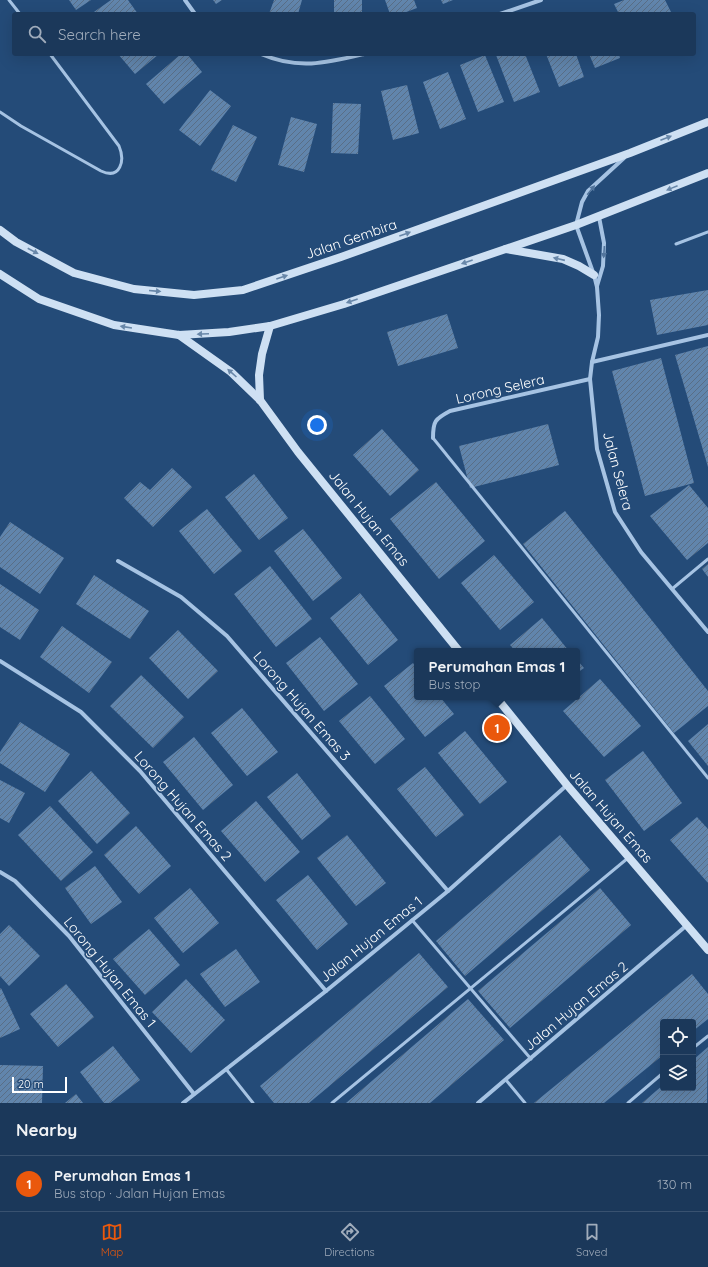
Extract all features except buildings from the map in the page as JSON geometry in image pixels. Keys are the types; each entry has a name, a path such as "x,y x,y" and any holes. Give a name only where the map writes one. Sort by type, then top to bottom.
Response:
{"main road":[{"name":"Jalan Gembira","path":"0,230 16,242 74,273 134,290 194,295 243,290 348,255 708,122"},
{"path":"0,274 39,299 114,325 179,335 229,332 270,326 344,304 599,217 708,173"},
{"path":"504,249 563,259 594,274"},
{"path":"260,400 259,375 262,354 270,326"},
{"name":"Jalan Hujan Emas","path":"179,335 231,372 260,400 298,452 457,648"},
{"name":"Jalan Hujan Emas","path":"498,700 567,785 708,950"}],"street":[{"path":"184,0 194,12"},
{"path":"506,12 541,0"},
{"path":"266,56 299,64 330,62 356,56"},
{"path":"576,225 582,202 588,191 630,152"},
{"name":"Jalan Selera","path":"597,287 603,266 604,243 599,217"},
{"name":"Jalan Selera","path":"576,225 594,274 597,287 599,315 598,337 592,362 590,379 597,449 615,512 641,552 708,632"},
{"path":"592,362 708,335"},
{"name":"Lorong Selera","path":"433,438 433,425 438,417 450,411 590,379"},
{"name":"Lorong Hujan Emas 3","path":"118,561 181,597 227,636 448,891"},
{"name":"Lorong Hujan Emas 2","path":"0,660 82,712 135,766 326,990"},
{"name":"Jalan Hujan Emas 1","path":"183,1103 448,891 567,785"},
{"name":"Lorong Hujan Emas 1","path":"0,872 15,881 69,936 194,1094"},
{"name":"Jalan Hujan Emas 2","path":"478,1103 688,925"}],"lane":[{"path":"9,0 18,12"},
{"path":"0,112 21,126 101,171 108,174 117,170 122,163 122,154 119,146 52,56"},
{"path":"676,244 708,232"},
{"path":"433,438 708,778"},
{"path":"672,589 708,559"},
{"path":"332,1103 629,857"},
{"path":"412,920 530,1059"},
{"path":"696,1046 708,1036"},
{"path":"226,1069 253,1103"},
{"path":"628,1103 660,1076"},
{"path":"506,1080 525,1103"}],"place":[{"name":"Perumahan Emas 1","path":"497,728"}]}
